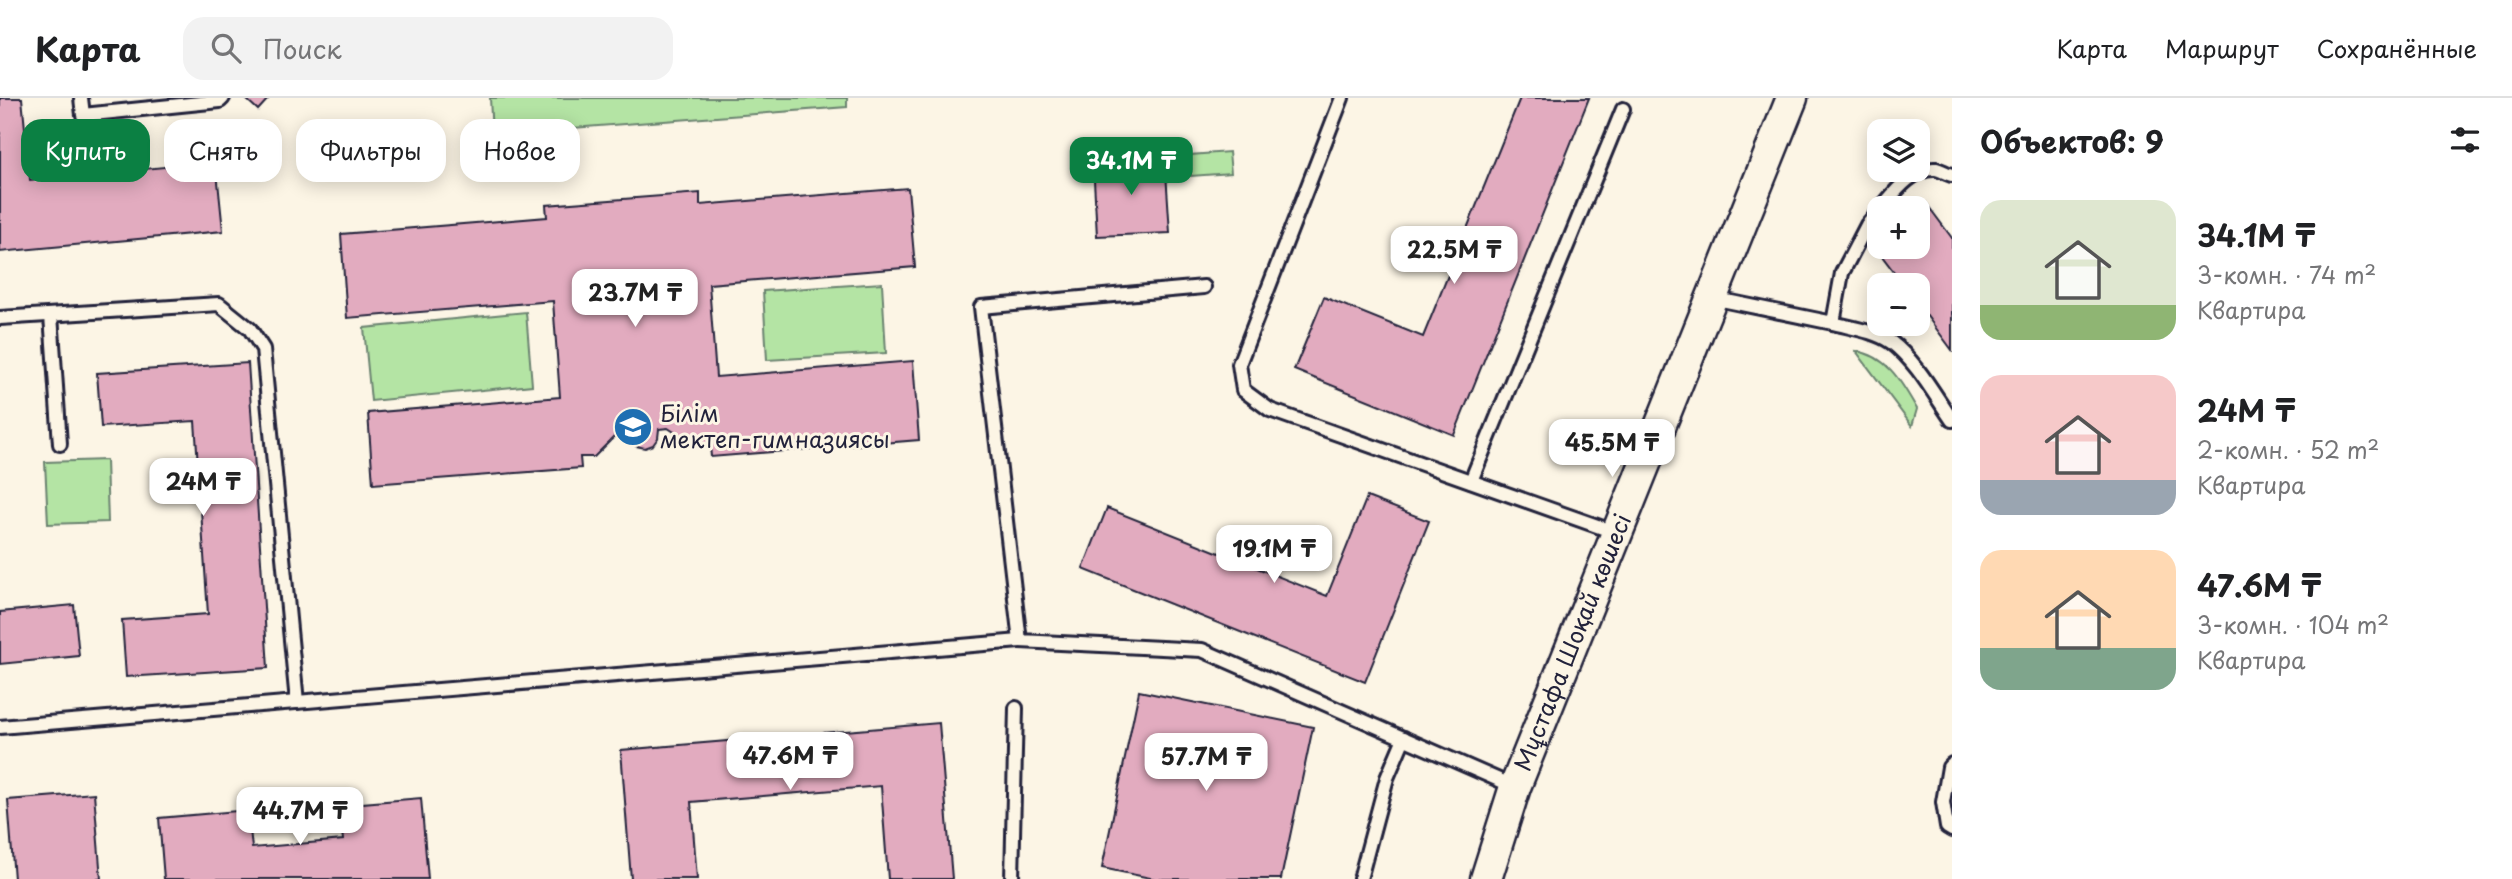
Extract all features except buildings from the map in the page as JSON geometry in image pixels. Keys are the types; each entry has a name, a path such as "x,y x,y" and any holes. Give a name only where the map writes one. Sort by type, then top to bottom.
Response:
{"street":[{"name":"Мұстафа Шоқай көшесі","path":"1486,879 1515,787 1792,98"}],"lane":[{"path":"81,98 83,115 220,101 223,98"},
{"path":"1342,98 1239,364 1243,390 1270,410 1617,533"},
{"path":"1471,481 1623,109"},
{"path":"1892,196 1918,172 1936,169 1952,175"},
{"path":"1833,323 1842,273 1867,225"},
{"path":"1020,641 981,307 1204,287"},
{"path":"1712,298 1833,323 1890,341 1908,359 1952,420"},
{"path":"0,318 219,304 250,329 263,349 297,702"},
{"path":"51,315 60,444"},
{"path":"0,727 1020,641 1202,650 1515,787"},
{"path":"1012,879 1016,708"},
{"path":"1360,879 1387,778 1404,738"},
{"path":"1952,764 1949,767 1942,802 1947,827 1952,830"}],"green space":[{"path":"490,98 847,98 847,107 580,127 580,119 491,119"},
{"path":"1229,152 1231,173 1191,176 1190,155"},
{"path":"882,283 886,353 767,360 763,291"},
{"path":"526,312 532,385 371,401 364,328"},
{"path":"1856,351 1877,359 1900,381 1917,409 1912,426"},
{"path":"106,460 108,522 48,524 45,462"}],"place":[{"name":"Білім мектеп-гимназиясы","path":"633,427"}]}
